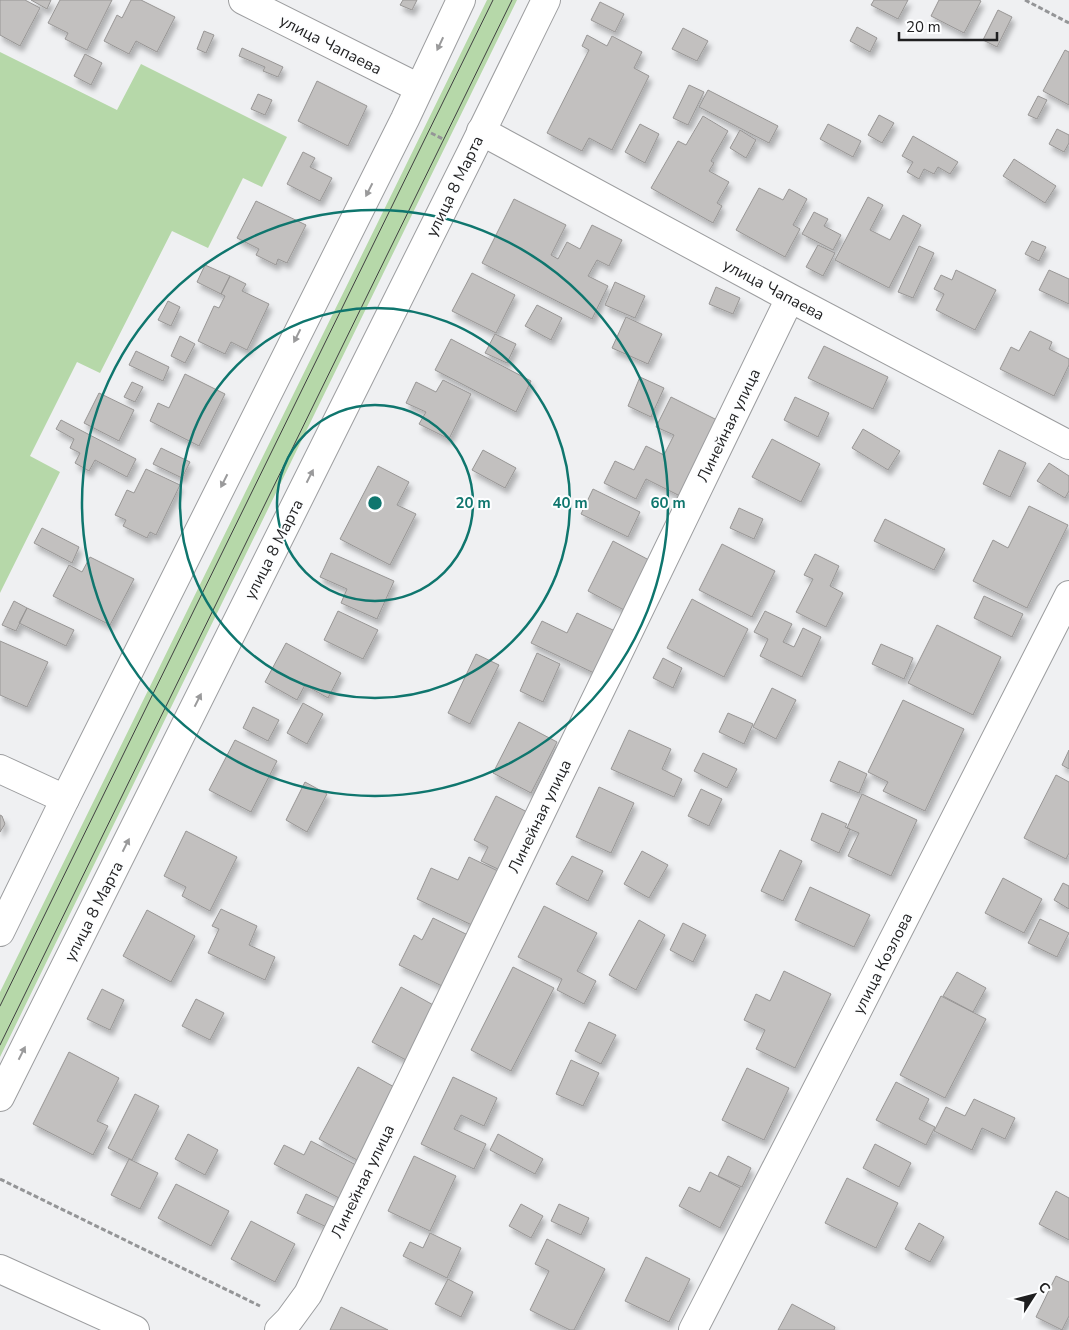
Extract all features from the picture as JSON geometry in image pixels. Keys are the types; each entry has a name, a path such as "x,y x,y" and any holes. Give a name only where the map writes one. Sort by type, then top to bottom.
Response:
{"street":[{"name":"улица Чапаева","path":"243,0 419,88"},
{"path":"0,932 405,119 461,0"},
{"name":"улица 8 Марта","path":"0,1097 546,0"},
{"name":"улица Чапаева","path":"476,142 790,298 1069,445"},
{"name":"Линейная улица","path":"284,1325 308,1294 790,298"},
{"name":"улица Козлова","path":"693,1330 1069,595"},
{"path":"0,769 65,799"},
{"path":"0,1269 134,1330"}],"path":[{"path":"1025,0 1069,23"},
{"path":"405,119 476,142"},
{"path":"0,1178 284,1325"}],"green space":[{"path":"487,0 517,0 0,1057 0,992"},
{"path":"0,52 117,110 141,64 287,137 262,187 243,178 208,248 172,231 100,373 77,362 30,456 60,472 0,593"}],"building":[{"path":"0,0 25,0 40,8 20,46 0,35"},
{"path":"31,0 51,0 47,9"},
{"path":"60,0 112,0 87,50 65,39 68,33 48,23"},
{"path":"131,0 141,0 175,17 157,52 136,41 129,54 104,41 117,15 122,18"},
{"path":"403,0 417,0 412,10 400,5"},
{"path":"874,0 908,0 898,19 871,5"},
{"path":"939,0 981,1 964,33 931,16"},
{"path":"600,2 624,14 615,32 591,20"},
{"path":"998,10 1012,17 997,47 983,40"},
{"path":"857,27 877,38 870,52 850,41"},
{"path":"683,28 708,41 697,61 672,49"},
{"path":"204,31 214,35 206,53 197,49"},
{"path":"587,35 607,46 612,36 642,52 634,68 649,76 612,150 589,138 582,151 547,133 589,50 582,46"},
{"path":"242,48 283,67 278,77 263,71 265,67 239,56"},
{"path":"1065,50 1069,52 1069,105 1043,91"},
{"path":"85,54 102,63 91,85 74,76"},
{"path":"317,81 367,106 348,146 298,121"},
{"path":"689,85 704,92 688,125 673,118"},
{"path":"708,90 778,126 769,143 699,107"},
{"path":"258,94 272,100 265,115 251,109"},
{"path":"1038,96 1047,100 1037,119 1028,115"},
{"path":"879,115 894,123 882,143 868,135"},
{"path":"703,116 728,131 711,161 714,163 709,171 729,182 717,203 722,206 713,223 651,188 678,141 686,145"},
{"path":"640,124 659,134 645,163 625,152"},
{"path":"828,124 861,141 853,157 820,139"},
{"path":"1057,129 1069,135 1069,143 1064,152 1049,144"},
{"path":"740,130 756,140 746,158 730,148"},
{"path":"913,136 958,162 950,174 938,167 934,174 924,169 919,179 907,172 913,162 902,156"},
{"path":"303,152 315,158 310,167 332,178 320,201 287,184"},
{"path":"1014,159 1056,186 1045,203 1003,176"},
{"path":"759,188 783,200 789,189 807,199 793,225 800,229 785,257 736,230"},
{"path":"868,197 883,205 870,230 890,240 903,215 921,225 889,288 835,260"},
{"path":"514,199 566,225 551,255 558,259 567,242 580,249 592,225 622,240 609,266 597,260 588,276 608,286 592,319 482,263"},
{"path":"256,201 306,225 287,263 278,259 276,265 256,255 259,249 237,238"},
{"path":"814,212 828,219 824,226 841,235 833,250 802,234"},
{"path":"1032,241 1046,247 1039,261 1025,254"},
{"path":"818,245 835,253 823,276 806,267"},
{"path":"919,246 934,253 913,298 898,292"},
{"path":"205,265 230,276 221,294 197,282"},
{"path":"956,270 996,290 975,330 936,310 944,294 934,289 941,275 952,280"},
{"path":"1049,270 1069,279 1069,304 1039,290"},
{"path":"472,273 515,295 496,333 452,311"},
{"path":"230,276 246,284 242,291 269,304 247,350 231,342 225,354 198,341 214,306 219,308 225,296 221,294"},
{"path":"615,282 645,296 635,318 605,305"},
{"path":"716,287 740,298 733,314 709,304"},
{"path":"168,301 180,307 171,326 158,320"},
{"path":"537,305 562,318 551,340 525,326"},
{"path":"626,317 662,334 648,364 612,348"},
{"path":"1030,331 1052,342 1049,349 1069,359 1069,365 1054,396 1000,369 1011,347 1019,351"},
{"path":"495,334 516,344 507,363 485,353"},
{"path":"180,336 195,344 185,363 171,356"},
{"path":"451,339 531,381 516,412 435,370"},
{"path":"824,346 888,377 873,409 808,378"},
{"path":"136,351 169,367 163,381 129,365"},
{"path":"185,374 225,394 199,446 150,421 158,403 169,408"},
{"path":"640,377 664,388 651,417 628,406"},
{"path":"443,380 471,394 449,439 419,424 426,412 406,403 416,382 436,392"},
{"path":"132,382 143,387 135,402 124,397"},
{"path":"99,393 134,410 119,441 84,423"},
{"path":"671,397 717,420 680,496 646,479 636,499 604,483 615,461 634,470 646,446 664,455 674,435 656,427"},
{"path":"795,397 829,413 818,437 784,420"},
{"path":"61,420 136,459 127,477 95,460 89,471 75,463 80,453 70,448 74,439 56,429"},
{"path":"863,429 900,451 888,470 852,448"},
{"path":"772,439 820,464 801,502 752,477"},
{"path":"161,448 190,462 182,478 153,464"},
{"path":"483,450 516,468 505,488 472,470"},
{"path":"999,450 1026,463 1010,497 983,484"},
{"path":"1049,463 1069,476 1069,491 1065,498 1037,481"},
{"path":"378,466 409,482 397,505 416,514 390,565 340,539"},
{"path":"146,469 180,485 156,535 150,532 147,538 123,526 126,520 115,515 127,490 134,493"},
{"path":"593,489 640,512 628,537 581,514"},
{"path":"1029,506 1068,525 1027,608 973,581 993,540 1008,548"},
{"path":"739,508 763,519 754,539 730,528"},
{"path":"885,519 945,549 934,570 874,541"},
{"path":"42,528 79,547 72,563 34,543"},
{"path":"613,541 649,560 624,610 588,591"},
{"path":"722,544 775,571 752,617 699,590"},
{"path":"331,553 394,581 377,619 341,603 347,589 320,577"},
{"path":"815,554 839,566 830,586 843,593 826,627 796,612 813,579 804,575"},
{"path":"90,557 134,579 110,625 53,596 69,565 82,572"},
{"path":"984,596 1023,614 1012,637 974,618"},
{"path":"692,599 748,629 724,677 667,648"},
{"path":"14,601 27,608 16,631 2,625"},
{"path":"27,608 74,630 66,646 19,623"},
{"path":"338,611 378,630 363,659 324,640"},
{"path":"765,611 792,624 783,642 794,647 803,628 821,637 802,677 760,656 768,639 754,632"},
{"path":"577,613 615,631 594,673 531,643 542,621 567,633"},
{"path":"937,625 1001,657 973,715 908,683"},
{"path":"0,641 48,662 27,707 0,695"},
{"path":"286,643 341,673 328,698 305,685 297,700 265,682"},
{"path":"881,644 913,658 904,679 872,664"},
{"path":"537,653 560,664 543,702 520,691"},
{"path":"476,654 499,665 470,724 448,713"},
{"path":"663,658 682,668 673,688 653,678"},
{"path":"772,688 796,700 776,739 753,727"},
{"path":"903,700 964,729 925,811 883,791 888,782 868,772"},
{"path":"303,703 323,714 307,744 287,733"},
{"path":"253,707 279,720 268,741 243,728"},
{"path":"728,713 753,724 744,744 719,732"},
{"path":"519,722 557,742 531,793 493,773"},
{"path":"629,730 671,749 662,769 682,779 674,797 611,769"},
{"path":"235,740 277,761 251,812 209,790"},
{"path":"1069,750 1069,769 1062,765"},
{"path":"703,753 737,769 727,788 694,771"},
{"path":"839,761 867,774 859,793 830,781"},
{"path":"1056,775 1069,782 1069,853 1066,859 1024,838"},
{"path":"305,782 327,794 307,832 286,820"},
{"path":"599,787 634,803 611,853 576,837"},
{"path":"701,789 722,799 709,826 688,816"},
{"path":"862,794 917,820 891,876 848,856 859,833 847,828"},
{"path":"496,796 531,814 502,871 481,861 488,847 474,840"},
{"path":"822,813 847,824 845,827 850,829 839,853 811,840"},
{"path":"0,815 5,824 0,832"},
{"path":"186,831 237,857 210,911 182,896 186,887 164,876"},
{"path":"780,850 802,861 783,901 761,891"},
{"path":"642,851 668,865 649,898 624,884"},
{"path":"572,856 603,871 588,901 556,884"},
{"path":"469,857 500,872 474,926 417,899 431,868 458,880"},
{"path":"1003,878 1042,899 1024,933 985,913"},
{"path":"1063,883 1069,886 1069,909 1054,900"},
{"path":"810,887 870,915 854,947 795,920"},
{"path":"544,906 597,933 577,971 596,981 584,1004 557,990 562,979 518,957"},
{"path":"221,909 257,926 249,945 275,957 265,980 208,953 219,929 212,926"},
{"path":"147,910 195,936 171,982 123,956"},
{"path":"433,918 470,936 444,987 399,965 414,935 422,940"},
{"path":"1040,919 1069,933 1057,957 1028,943"},
{"path":"639,920 665,935 636,990 609,975"},
{"path":"683,923 706,935 693,962 670,950"},
{"path":"513,967 554,988 511,1071 471,1050"},
{"path":"784,971 831,994 795,1068 756,1049 765,1030 744,1020 756,994 770,1001"},
{"path":"957,972 986,988 973,1012 943,996"},
{"path":"401,987 435,1006 406,1060 372,1042"},
{"path":"102,989 124,1000 110,1030 87,1019"},
{"path":"941,996 986,1019 945,1098 900,1075"},
{"path":"196,999 224,1013 210,1040 182,1026"},
{"path":"589,1022 616,1035 601,1064 575,1051"},
{"path":"69,1052 119,1078 97,1121 108,1126 93,1155 33,1124"},
{"path":"571,1060 599,1073 583,1106 556,1094"},
{"path":"358,1067 396,1088 357,1160 319,1139"},
{"path":"747,1068 789,1088 764,1140 722,1120"},
{"path":"453,1077 497,1098 484,1126 461,1115 454,1129 486,1144 474,1169 421,1144"},
{"path":"896,1082 929,1099 919,1119 935,1127 926,1145 876,1120"},
{"path":"135,1094 159,1106 132,1160 108,1148"},
{"path":"974,1099 1015,1118 1005,1139 982,1128 972,1150 934,1131 946,1107 965,1116"},
{"path":"188,1134 218,1150 205,1175 175,1159"},
{"path":"498,1134 543,1159 535,1174 490,1150"},
{"path":"311,1141 356,1165 339,1198 274,1164 284,1145 304,1155"},
{"path":"875,1144 911,1163 899,1187 863,1168"},
{"path":"414,1156 456,1176 430,1231 388,1211"},
{"path":"728,1156 751,1168 742,1187 718,1176"},
{"path":"129,1159 158,1173 140,1209 111,1195"},
{"path":"710,1172 740,1188 720,1228 679,1206 689,1187 700,1192"},
{"path":"847,1178 898,1203 876,1248 825,1223"},
{"path":"176,1184 229,1211 211,1246 158,1218"},
{"path":"1056,1191 1069,1198 1069,1240 1039,1224"},
{"path":"306,1194 344,1212 335,1231 297,1213"},
{"path":"521,1204 543,1216 531,1238 509,1226"},
{"path":"559,1204 589,1218 581,1235 551,1221"},
{"path":"251,1221 295,1244 275,1282 231,1259"},
{"path":"919,1223 944,1237 930,1262 905,1249"},
{"path":"430,1233 461,1248 447,1278 403,1256 410,1242 423,1248"},
{"path":"547,1239 605,1269 574,1330 570,1330 530,1310 549,1271 535,1264"},
{"path":"646,1257 690,1279 669,1322 625,1301"},
{"path":"1056,1276 1069,1282 1069,1316 1062,1330 1036,1317"},
{"path":"448,1279 473,1292 461,1317 435,1304"},
{"path":"792,1304 835,1327 834,1330 778,1330"},
{"path":"341,1307 388,1330 330,1330"}],"tram line":[{"path":"0,1006 493,0"},
{"path":"0,1045 512,0"}]}
